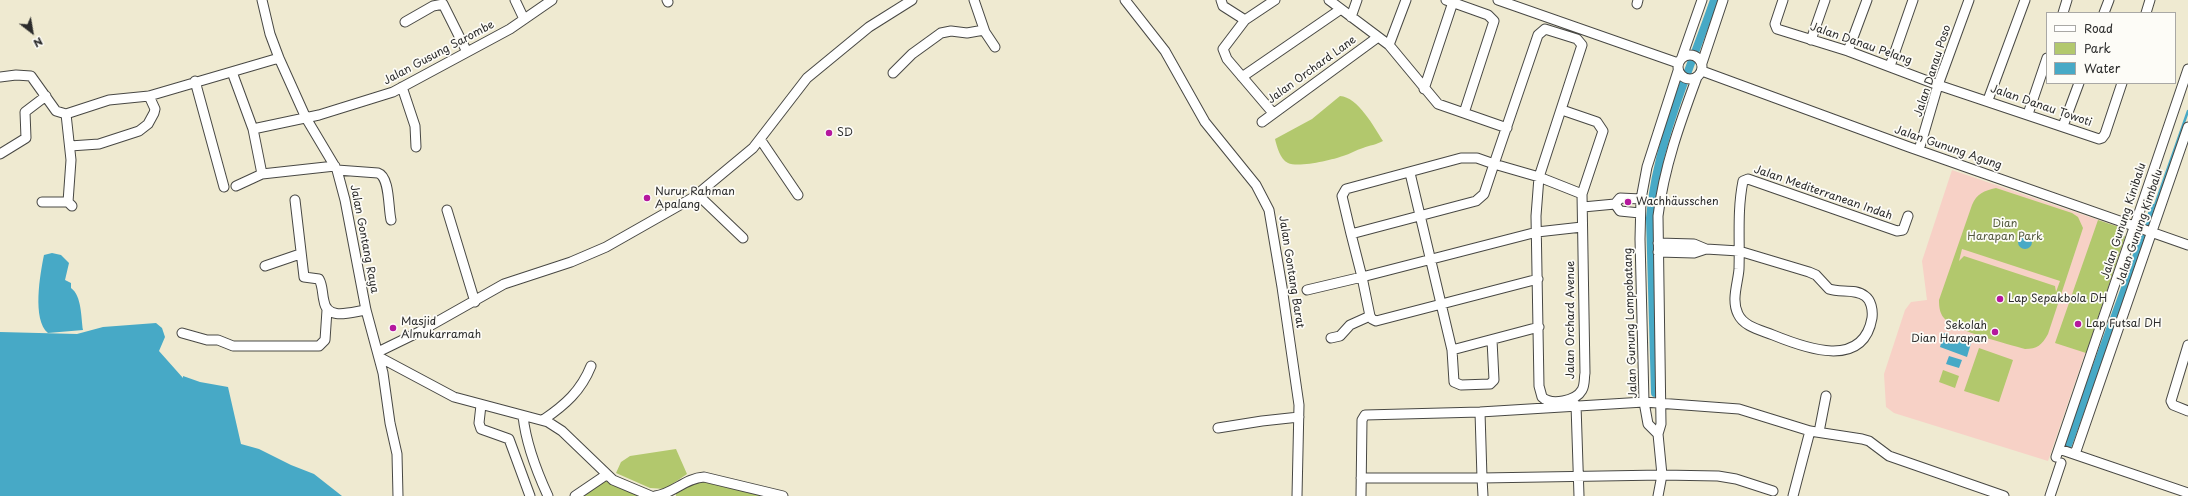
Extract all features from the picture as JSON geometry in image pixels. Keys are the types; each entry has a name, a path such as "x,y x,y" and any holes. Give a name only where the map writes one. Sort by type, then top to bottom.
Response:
{"street":[{"name":"Jalan Gontang Raya","path":"262,0 270,34 279,58 306,118 336,168 345,200 366,310 384,373 390,423 397,454 398,496"},
{"path":"515,0 524,19"},
{"name":"Jalan Gusung Sarombe","path":"254,129 348,107 402,87 510,29 552,0"},
{"path":"646,496 625,487 606,475 562,431 543,420 481,405 441,391 379,355 398,343 475,302 504,284 571,262 606,247 697,194 742,159 760,139 807,78 869,27 912,0"},
{"path":"974,0 984,30 995,47"},
{"name":"Jalan Gontang Barat","path":"1125,0 1165,51 1205,122 1256,185 1265,200 1273,224 1296,383 1299,417 1297,496"},
{"path":"1221,0 1223,6 1245,20"},
{"path":"1273,114 1227,59 1223,49 1245,20 1275,0"},
{"path":"1329,0 1389,46 1438,104 1507,128 1486,188 1480,198 1420,217 1351,234"},
{"path":"1351,17 1357,0"},
{"path":"1389,46 1406,0"},
{"path":"1498,0 1681,64"},
{"name":"Jalan Gunung Lompobatang","path":"1702,0 1647,167 1641,200 1644,402 1740,409 1814,431 1870,441 1881,452 1894,458 2004,496"},
{"path":"1658,496 1662,475 1658,434 1661,424 1659,404 1658,216 1664,177 1675,138 1723,0"},
{"name":"Jalan Danau Pelang","path":"1783,0 1775,27 1848,51 1938,85"},
{"path":"1811,40 1825,0"},
{"path":"1848,51 1867,0"},
{"path":"1890,66 1913,0"},
{"name":"Jalan Danau Poso","path":"1919,150 1938,85 1969,0"},
{"path":"1988,100 2025,0"},
{"path":"2063,12 2067,0"},
{"path":"2104,12 2108,0"},
{"path":"2146,12 2150,0"},
{"path":"1424,89 1450,1 1488,15 1494,21 1464,113"},
{"path":"405,22 433,6 443,4 467,52"},
{"path":"1242,77 1341,9"},
{"name":"Jalan Orchard Avenue","path":"1507,128 1538,35 1546,29 1577,39 1582,45 1539,177 1537,232 1540,393 1544,399 1561,401 1574,397 1583,388 1585,373 1582,194 1603,131 1597,122 1562,110"},
{"path":"893,73 912,54 941,33 951,30 967,33 984,30"},
{"name":"Jalan Orchard Lane","path":"1262,122 1378,37"},
{"path":"1681,64 1694,55 1699,70"},
{"path":"0,77 16,75 31,76 56,111 66,114 103,101 149,96 196,81 279,58"},
{"path":"2028,114 2046,61"},
{"path":"1681,64 1686,79 1699,70"},
{"name":"Jalan Gunung Kinibalu","path":"2050,496 2059,456 2137,226 2188,69"},
{"name":"Jalan Gunung Agung","path":"1699,70 1919,150 2150,230 2188,245"},
{"path":"232,72 254,129 262,174"},
{"path":"196,81 224,187"},
{"path":"2063,126 2079,84"},
{"name":"Jalan Danau Towoti","path":"1938,85 1988,100 2101,139 2122,84"},
{"path":"402,87 416,126 416,147"},
{"path":"0,154 26,138 25,112 46,96"},
{"path":"70,146 97,145 139,131 148,124 154,113 155,109 149,96"},
{"path":"42,202 70,204 70,146 66,114"},
{"name":"Jalan Gunung Kimbalu","path":"2075,454 2150,230 2188,127"},
{"path":"760,139 798,195"},
{"path":"1538,279 1443,305 1374,321 1370,316 1343,200 1344,191 1469,157 1539,177 1582,194"},
{"path":"236,186 262,174 336,168 378,173 384,176 386,182 391,220"},
{"path":"1410,173 1430,261 1443,305 1452,350 1454,382 1461,385 1490,384 1494,380 1492,340"},
{"name":"Jalan Mediterranean Indah","path":"1739,251 1738,211 1745,180 1749,179 1787,191 1897,231 1903,230 1908,216"},
{"path":"697,194 743,238"},
{"path":"1582,207 1615,204 1620,198 1641,200"},
{"path":"182,333 207,340 217,340 233,346 319,346 325,340 327,310 319,280 304,277 302,274 295,200"},
{"path":"1615,204 1620,211 1640,213"},
{"path":"447,210 475,302"},
{"path":"1307,290 1430,261 1537,232 1582,226"},
{"path":"1658,247 1694,244 1706,249 1739,251 1809,272 1821,279 1829,289 1859,293 1865,296 1872,305 1871,323 1863,339 1845,348 1821,351 1753,327 1740,318 1737,313 1735,299 1739,251"},
{"path":"264,266 300,254"},
{"path":"327,310 334,314 366,310"},
{"path":"1331,338 1340,336 1350,325 1370,316"},
{"path":"1452,350 1539,327"},
{"path":"2188,345 2171,401 2173,405 2188,411"},
{"path":"543,420 578,391 591,366"},
{"path":"1793,496 1826,396"},
{"path":"1362,496 1362,420 1365,415 1480,412 1644,402 1648,424 1658,434"},
{"path":"481,405 479,423 480,429 508,439 530,496"},
{"path":"1576,405 1579,496"},
{"path":"1480,412 1483,496"},
{"path":"523,416 528,442 538,473 548,496"},
{"path":"1218,428 1299,417"},
{"path":"2059,456 2075,454 2188,493"},
{"path":"575,496 606,475"},
{"path":"1361,478 1482,478 1578,475 1718,476 1736,479 1773,491"},
{"path":"655,496 664,494 694,478 704,477 783,496"}],"shaded area":[{"name":"Sekolah Dian Harapan","path":"1952,170 2119,227 2125,237 2048,461 1894,413 1886,407 1884,374 1905,310 1911,302 1927,300 1922,261"}],"green space":[{"path":"1340,96 1353,101 1359,107 1383,141 1338,158 1299,165 1285,161 1279,152 1275,139 1312,119"},
{"name":"Dian Harapan Park","path":"1996,188 2072,213 2078,217 2083,228 2048,334 2041,344 2033,348 2025,349 1983,337 1960,328 1946,320 1940,311 1939,300 1972,205 1979,195","holes":["1962,249 2060,281 2056,292 2055,286 1964,256 1959,261"]},
{"path":"2098,220 2119,227 2125,237 2086,353 2055,343"},
{"path":"1979,348 2013,360 1999,402 1964,391"},
{"path":"1943,370 1959,376 1955,388 1939,382"},
{"path":"676,449 687,474 665,489 650,488 616,473 621,462 630,456"},
{"path":"604,477 637,492 637,496 571,496"},
{"path":"695,478 773,496 676,496 676,493"}],"water":[{"path":"2025,235 2030,237 2032,242 2030,247 2025,249 2020,247 2018,242 2020,237"},
{"path":"52,253 61,255 69,263 65,280 71,283 71,288 77,296 83,330 48,333 43,327 39,308 39,285 44,255"},
{"path":"156,323 162,328 165,337 159,351 183,378 183,376 200,382 228,387 241,444 259,449 291,465 314,474 342,496 0,496 0,332 77,334 103,327"},
{"path":"1944,333 1971,343 1967,357 1940,347"},
{"path":"1949,356 1962,360 1959,368 1946,364"}],"waterway":[{"path":"1655,393 1650,218 1653,190 1659,162 1675,107 1714,0"},
{"path":"2154,208 2188,111"},
{"path":"2068,445 2154,208"}],"place":[{"name":"SD","path":"829,133"},
{"name":"Nurur Rahman Apalang","path":"647,198"},
{"name":"Wachhäusschen","path":"1628,202"},
{"name":"Lap Sepakbola DH","path":"2000,299"},
{"name":"Lap Futsal DH","path":"2078,324"},
{"name":"Masjid Almukarramah","path":"393,328"},
{"name":"Sekolah Dian Harapan","path":"1995,332"}]}
